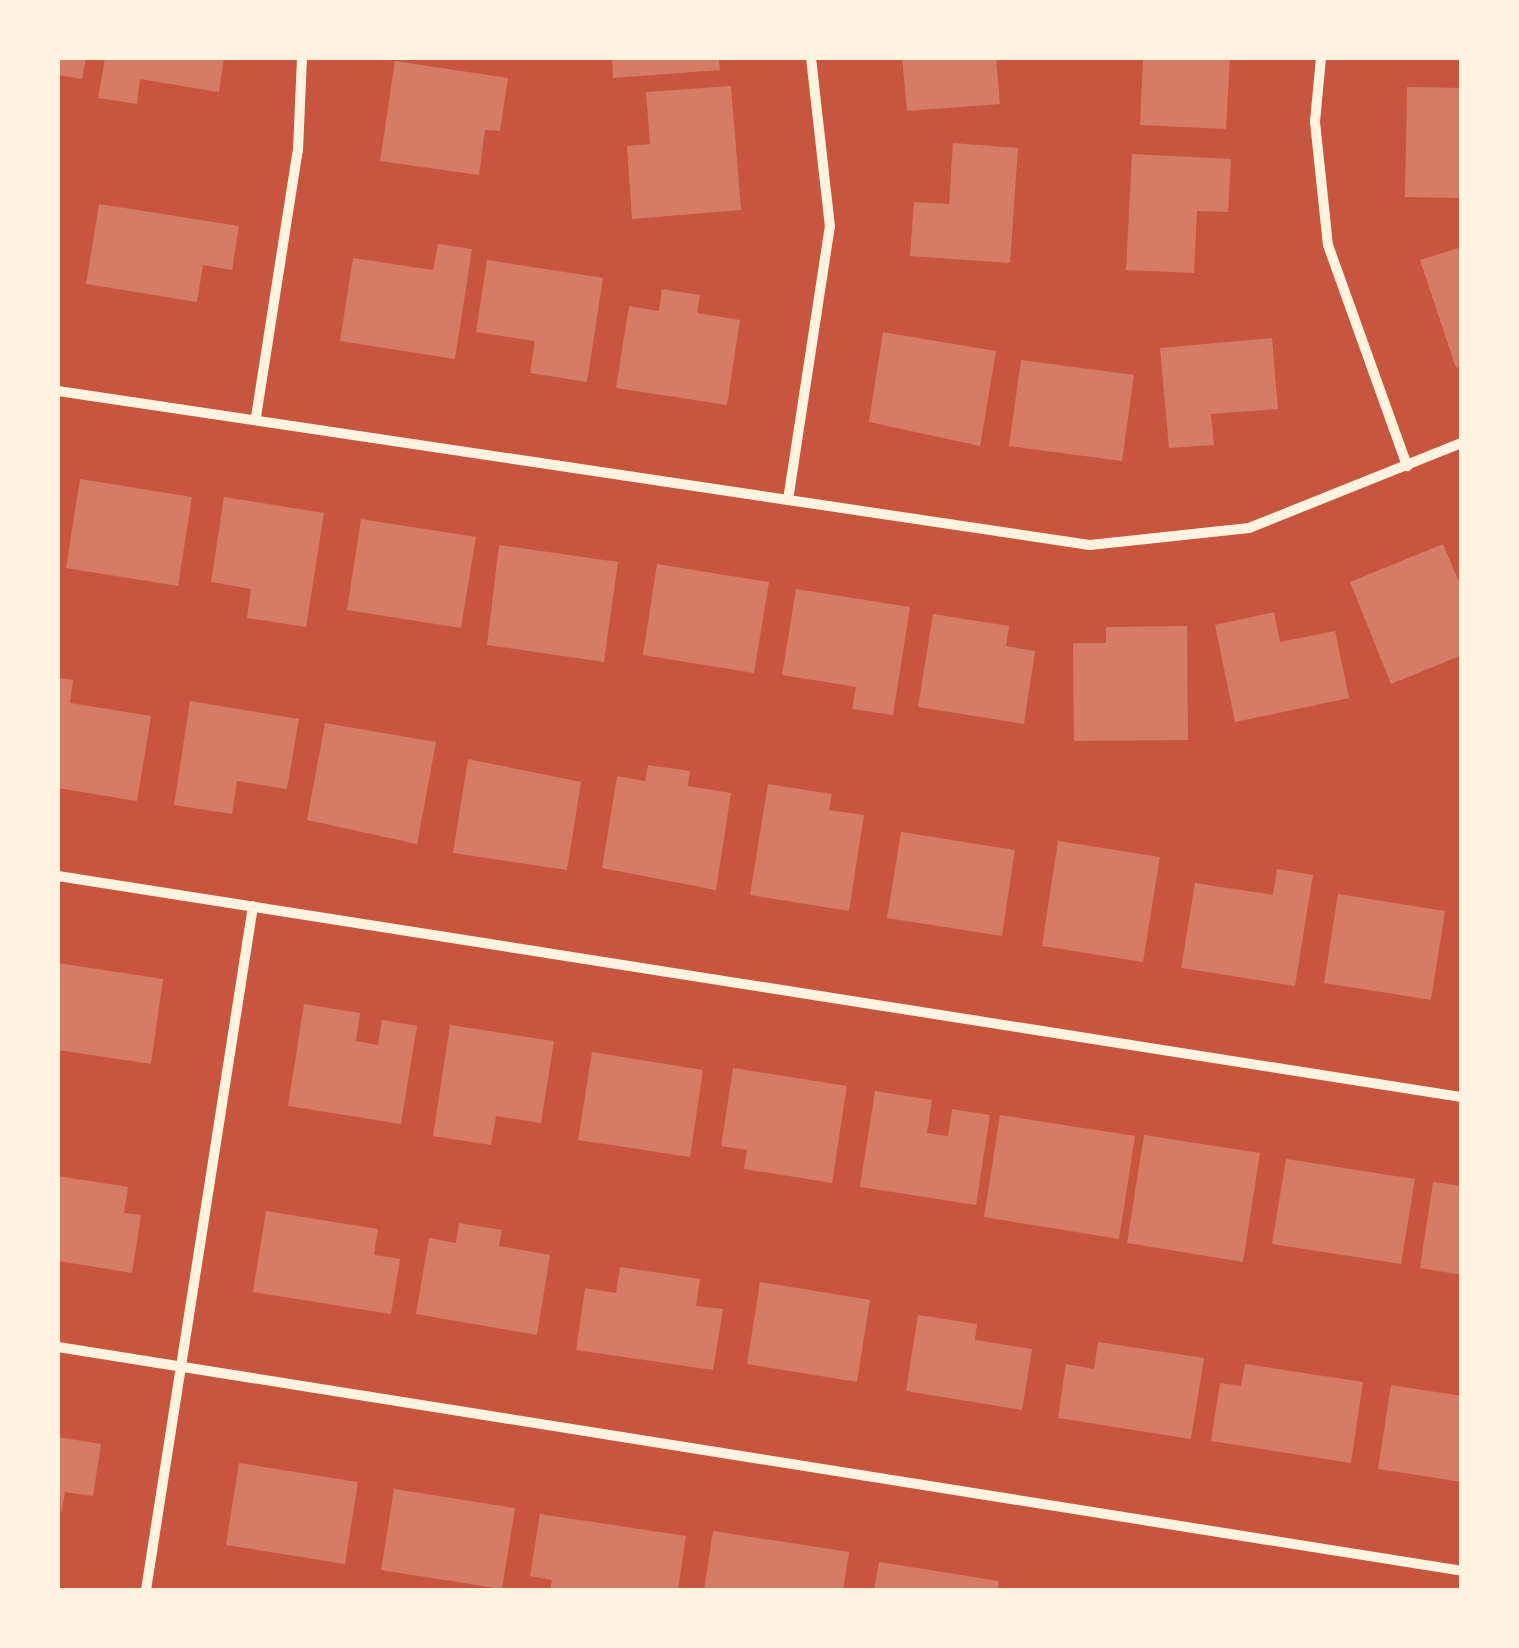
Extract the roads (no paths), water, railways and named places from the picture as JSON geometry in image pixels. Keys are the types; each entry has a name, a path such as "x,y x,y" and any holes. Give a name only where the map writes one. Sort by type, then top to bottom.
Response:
{"street":[{"path":"256,418 298,150 302,58"},
{"path":"788,500 830,227 811,58"},
{"path":"1321,58 1315,122 1328,245 1406,466"},
{"path":"58,390 788,500 1124,543 1249,528 1462,442"},
{"path":"58,876 1462,1097"},
{"path":"146,1590 253,906"},
{"path":"58,1347 1462,1571"}]}
